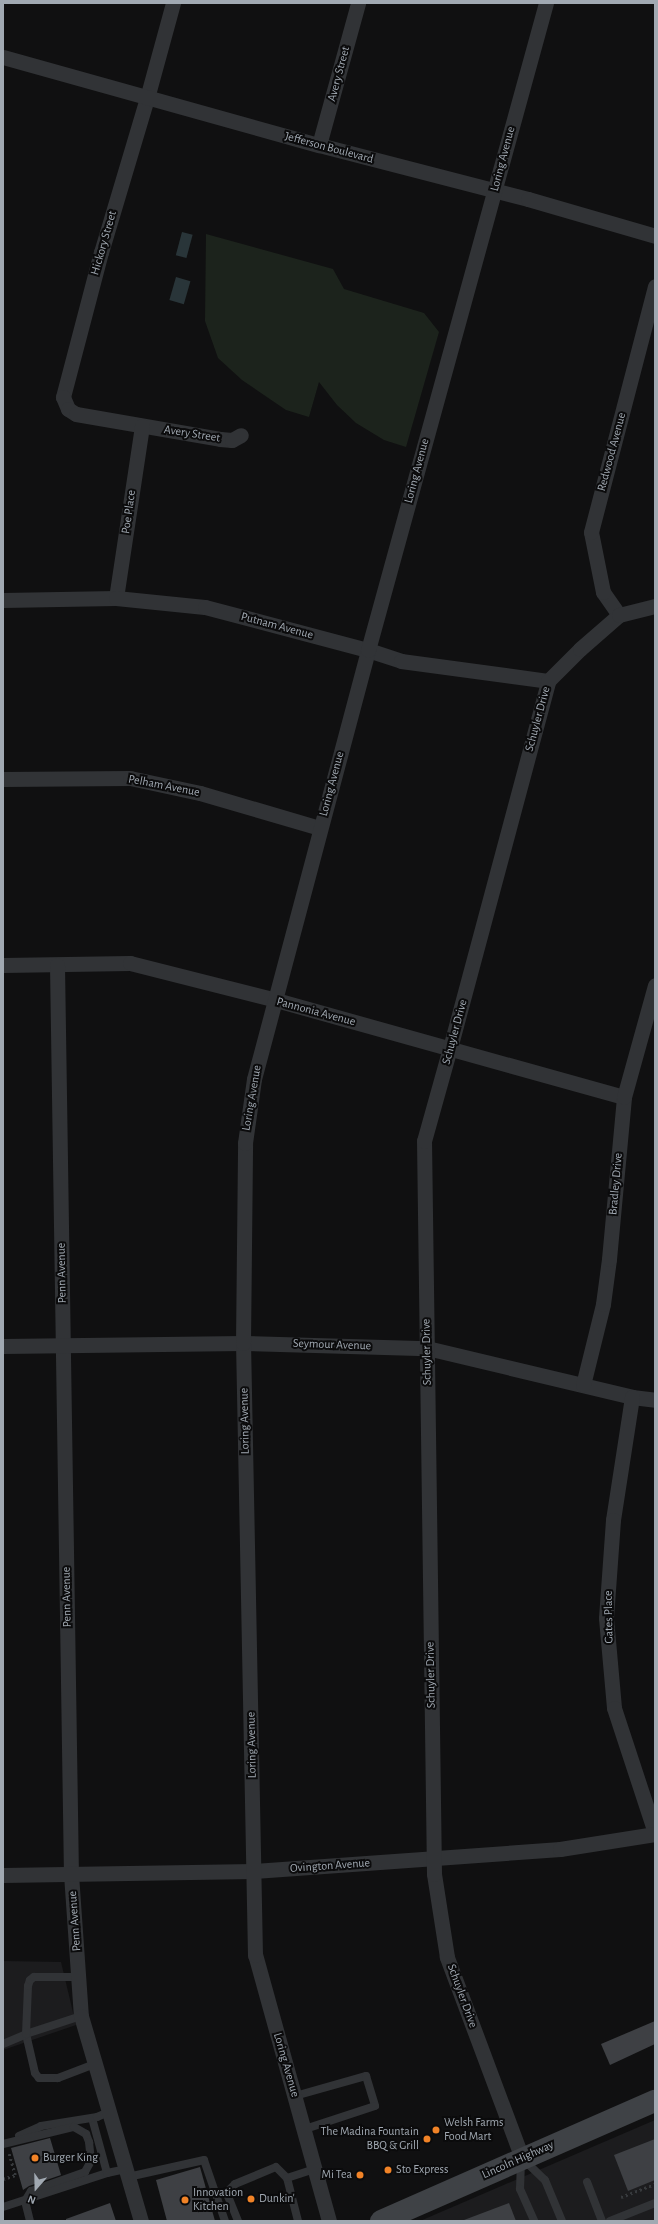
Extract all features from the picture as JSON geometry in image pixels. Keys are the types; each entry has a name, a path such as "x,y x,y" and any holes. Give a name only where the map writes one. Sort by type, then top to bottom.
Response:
{"main road":[{"name":"Lincoln Highway","path":"381,2221 655,2101"}],"street":[{"name":"Hickory Street","path":"142,426 76,414 68,409 63,397 101,252 147,98 173,3"},
{"name":"Avery Street","path":"319,145 358,3"},
{"name":"Loring Avenue","path":"329,2221 305,2129 255,1954 243,1343 245,1143 254,1079 320,828 546,3"},
{"name":"Jefferson Boulevard","path":"3,57 319,145 528,199 655,236"},
{"name":"Redwood Avenue","path":"619,615 603,592 591,532 655,286"},
{"name":"Avery Street","path":"142,426 232,440 241,434"},
{"name":"Poe Place","path":"116,598 142,426"},
{"name":"Putnam Avenue","path":"3,600 116,598 205,608 368,650 401,661 548,681"},
{"name":"Schuyler Drive","path":"522,2158 447,1957 434,1874 424,1141 548,681 580,649 619,615 655,606"},
{"name":"Pelham Avenue","path":"3,779 130,778 200,793 320,828"},
{"name":"Pannonia Avenue","path":"3,965 130,964 276,1000 624,1097"},
{"name":"Penn Avenue","path":"57,965 72,1874 78,1976 81,2016 141,2221"},
{"name":"Bradley Drive","path":"583,1385 596,1338 605,1289 624,1097 655,985"},
{"name":"Seymour Avenue","path":"3,1346 243,1343 427,1348 632,1397 655,1400"},
{"name":"Gates Place","path":"632,1397 613,1520 606,1618 614,1708 655,1834"},
{"name":"Ovington Avenue","path":"3,1875 254,1871 434,1860 560,1849 655,1834"}],"lane":[{"path":"78,1976 34,1977 30,1980 28,1986 26,2034 35,2074 39,2078 58,2078 95,2064"},
{"path":"3,2044 26,2034 81,2016"},
{"path":"295,2096 366,2076 375,2106 305,2129"},
{"path":"5,2146 42,2126 92,2118 109,2112"},
{"path":"92,2118 107,2173"},
{"path":"5,2146 74,2127 86,2134 89,2142 91,2161 85,2172 31,2191 25,2201 30,2221"},
{"path":"522,2158 520,2189 534,2221"},
{"path":"522,2158 544,2180 562,2221"},
{"path":"3,2207 107,2173 127,2173 204,2160 225,2221"},
{"path":"238,2221 228,2196 229,2190 235,2184 276,2167 287,2178 298,2221"},
{"path":"287,2178 315,2169"},
{"path":"587,2182 602,2221"},
{"path":"610,2221 655,2203"}],"path":[{"path":"3,2179 15,2175 15,2169 5,2146"},
{"path":"621,2197 655,2184"}],"shaded area":[{"path":"182,232 193,235 186,258 176,255"},
{"path":"206,234 333,269 344,289 424,313 439,332 406,447 384,440 356,423 337,405 319,382 309,417 286,410 242,380 218,358 205,321"},
{"path":"176,277 190,281 184,304 169,300"},
{"path":"3,1961 61,1962 76,2025 3,2050"},
{"path":"655,2120 655,2221 420,2221"}],"building":[{"path":"655,2021 655,2044 610,2065 601,2044"},
{"name":"Burger King","path":"50,2138 61,2175 29,2186 23,2190 11,2148"},
{"path":"655,2139 655,2180 628,2191 614,2155"},
{"name":"Innovation Kitchen","path":"200,2167 215,2221 167,2221 156,2180"},
{"path":"110,2203 116,2221 66,2221 66,2219"},
{"path":"509,2203 516,2221 464,2221 464,2220"}],"place":[{"name":"Welsh Farms Food Mart","path":"436,2130"},
{"name":"The Madina Fountain BBQ & Grill","path":"427,2139"},
{"name":"Burger King","path":"35,2158"},
{"name":"Sto Express","path":"388,2170"},
{"name":"Mi Tea","path":"360,2175"},
{"name":"Dunkin'","path":"251,2199"},
{"name":"Innovation Kitchen","path":"185,2200"}]}
